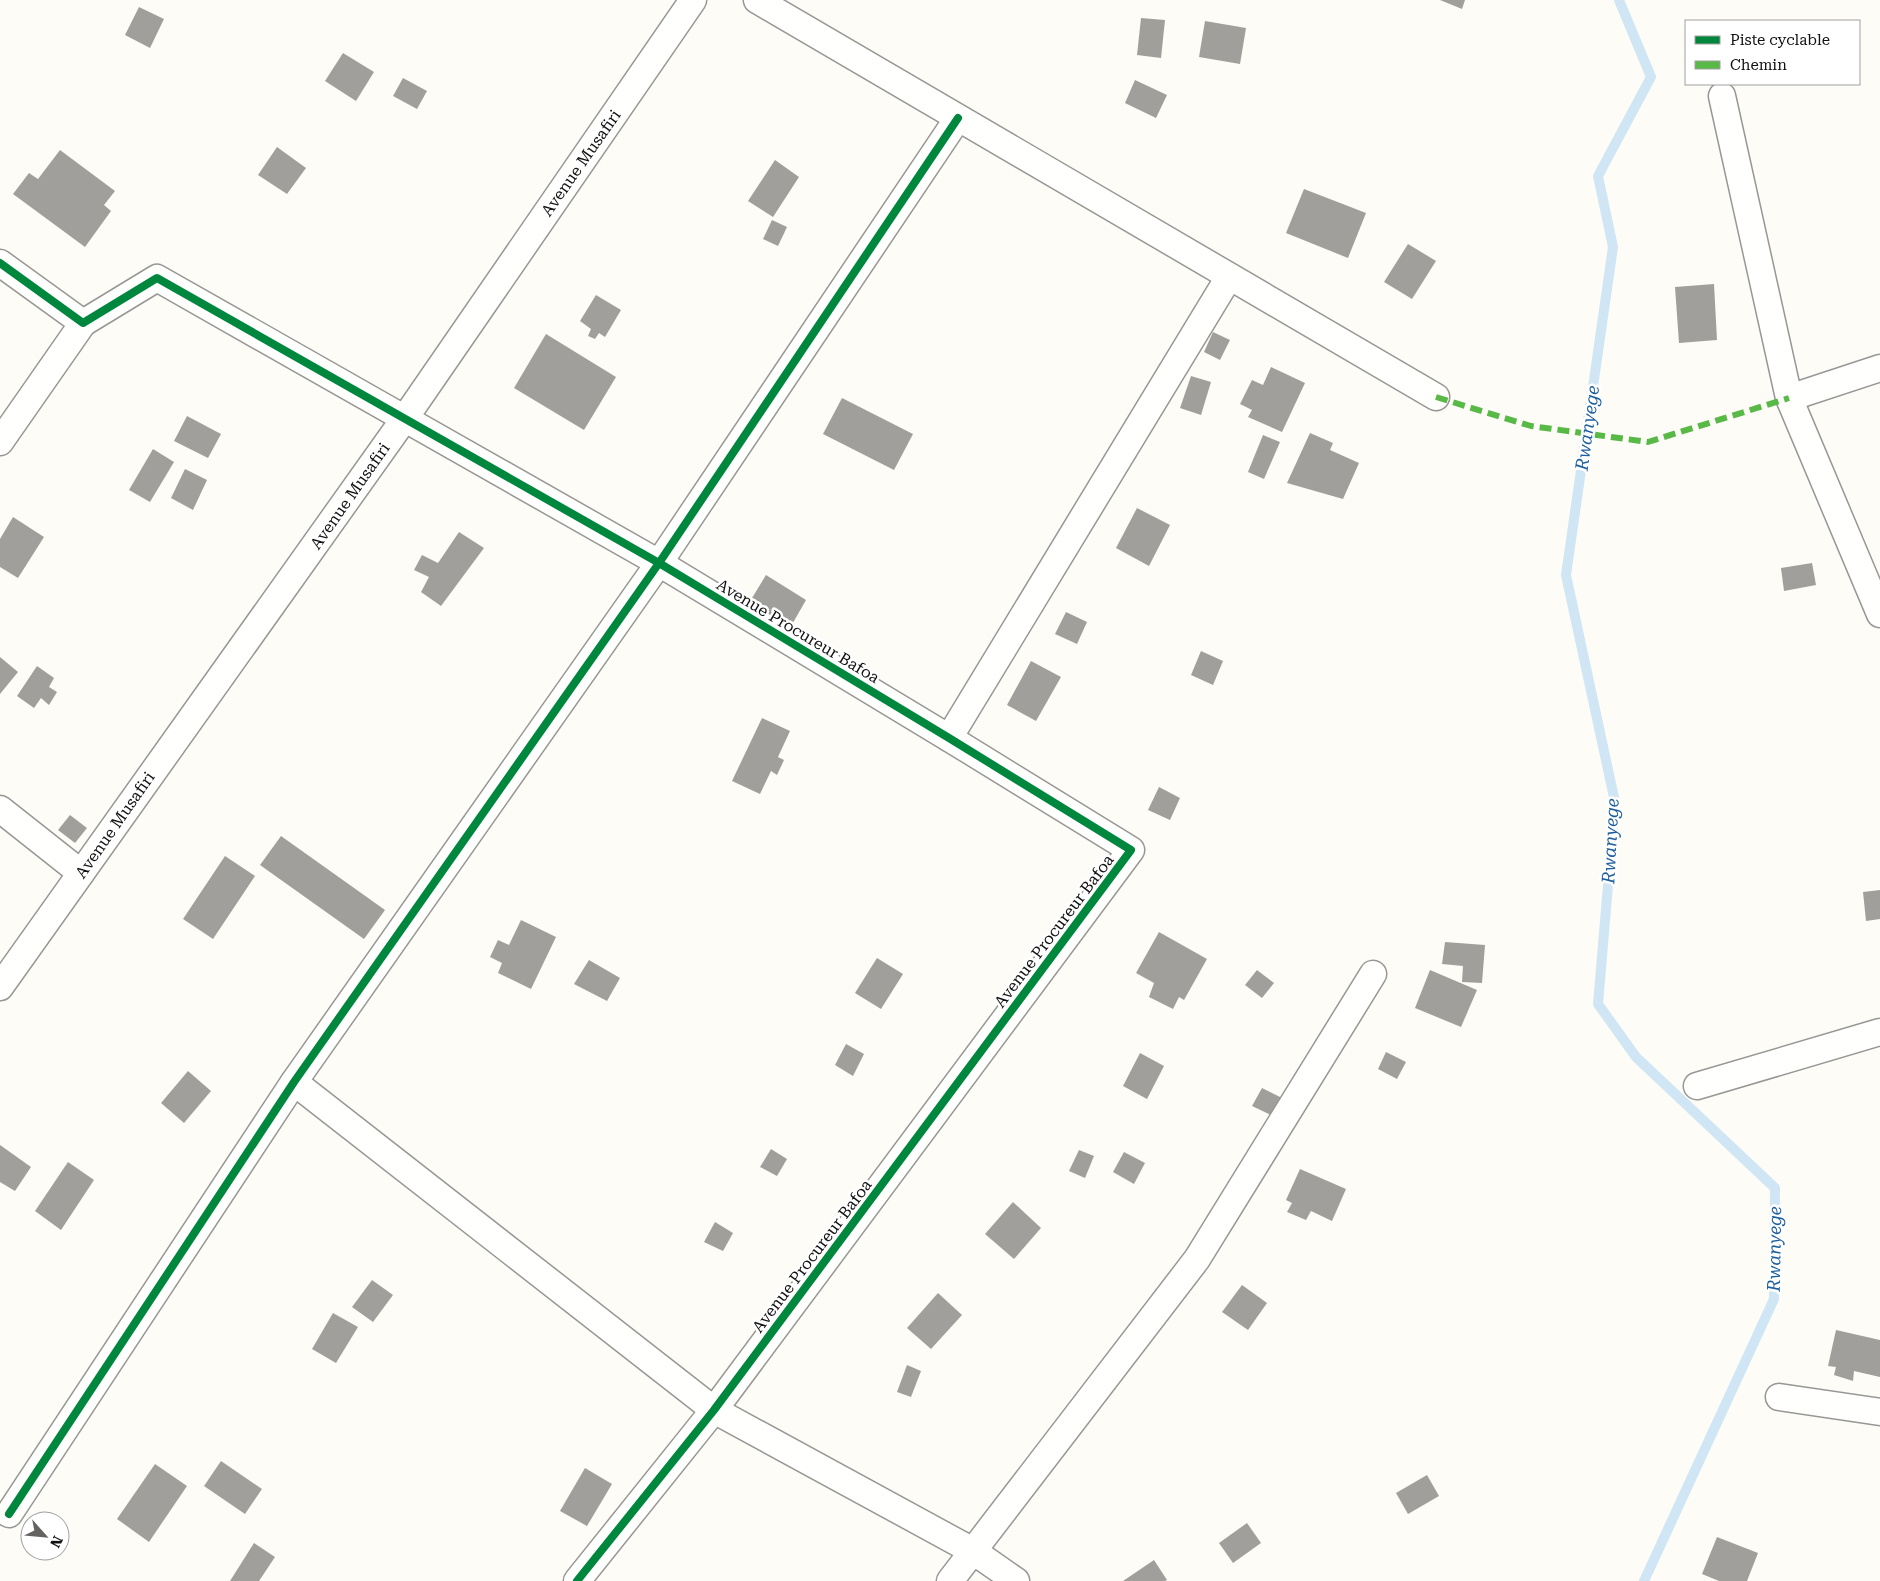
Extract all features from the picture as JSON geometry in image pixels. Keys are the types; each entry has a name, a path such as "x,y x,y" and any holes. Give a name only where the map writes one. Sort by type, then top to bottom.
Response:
{"street":[{"name":"Avenue Musafiri","path":"0,987 405,418 693,0"},
{"path":"757,0 1436,398"},
{"path":"1722,96 1790,398 1880,614"},
{"path":"9,1514 294,1082 659,563 958,118"},
{"path":"0,263 83,323 0,442"},
{"path":"949,738 1229,277"},
{"name":"Avenue Procureur Bafoa","path":"83,323 157,278 659,563 1131,850 714,1410 577,1581"},
{"path":"1790,398 1880,368"},
{"path":"0,808 81,873"},
{"path":"950,1581 1197,1259 1373,974"},
{"path":"1697,1086 1880,1032"},
{"path":"294,1082 714,1410 974,1551 1016,1581"},
{"path":"1779,1397 1880,1412"}],"building":[{"path":"1440,0 1465,0 1462,9"},
{"path":"139,7 164,19 150,48 125,35"},
{"path":"1141,18 1165,20 1161,58 1137,55"},
{"path":"1205,21 1246,28 1240,64 1199,57"},
{"path":"343,53 374,72 356,101 325,81"},
{"path":"403,78 427,91 417,109 393,96"},
{"path":"1135,80 1167,95 1156,118 1125,103"},
{"path":"277,147 306,168 287,194 258,175"},
{"path":"60,150 115,191 104,205 111,211 85,247 13,194 29,173 38,179"},
{"path":"775,160 799,177 773,217 748,201"},
{"path":"1304,189 1366,213 1348,258 1286,233"},
{"path":"772,220 787,227 778,246 763,239"},
{"path":"1408,244 1436,261 1412,299 1384,282"},
{"path":"1714,284 1717,340 1679,343 1675,287"},
{"path":"596,295 621,310 605,337 599,333 595,339 588,336 591,329 580,321"},
{"path":"1213,332 1230,340 1220,360 1204,352"},
{"path":"546,334 616,377 584,430 514,388"},
{"path":"1271,367 1305,383 1282,432 1248,417 1252,410 1240,404 1252,380 1263,385"},
{"path":"1191,376 1211,382 1201,415 1180,408"},
{"path":"842,398 913,434 894,470 823,434"},
{"path":"187,416 221,434 208,458 174,441"},
{"path":"1310,433 1333,443 1330,450 1359,463 1343,499 1287,483"},
{"path":"1263,435 1280,442 1264,479 1248,472"},
{"path":"153,449 174,462 150,502 129,490"},
{"path":"185,469 207,480 193,510 171,498"},
{"path":"1137,508 1170,525 1149,566 1116,548"},
{"path":"13,517 44,537 18,578 0,567 0,539"},
{"path":"459,532 484,548 441,606 421,592 429,577 414,570 422,555 438,563"},
{"path":"1812,563 1816,585 1784,591 1781,568"},
{"path":"766,575 806,600 790,628 749,603"},
{"path":"1066,612 1087,622 1077,644 1055,634"},
{"path":"1201,651 1223,661 1213,685 1191,675"},
{"path":"0,657 18,672 0,694"},
{"path":"1031,661 1061,677 1036,721 1007,705"},
{"path":"37,666 54,678 49,687 57,692 49,705 41,698 34,708 17,696"},
{"path":"762,718 790,731 778,757 784,760 777,775 771,771 760,794 732,781"},
{"path":"1159,787 1180,798 1170,820 1148,810"},
{"path":"70,815 87,828 75,843 58,830"},
{"path":"281,836 385,910 364,939 260,865"},
{"path":"225,856 255,876 213,939 183,919"},
{"path":"1880,890 1880,919 1866,921 1863,892"},
{"path":"521,920 556,937 531,989 498,973 502,963 490,957 498,940 509,945"},
{"path":"1159,932 1207,959 1184,1000 1179,997 1173,1009 1149,997 1154,983 1136,973"},
{"path":"1445,942 1485,945 1482,983 1462,982 1463,966 1442,964"},
{"path":"877,958 903,974 881,1009 855,993"},
{"path":"589,960 620,978 607,1001 574,984"},
{"path":"1257,970 1274,983 1262,998 1245,985"},
{"path":"1430,970 1477,990 1461,1027 1415,1008"},
{"path":"846,1044 864,1054 853,1076 835,1065"},
{"path":"1386,1052 1406,1062 1397,1079 1378,1069"},
{"path":"1140,1053 1164,1066 1147,1099 1123,1086"},
{"path":"188,1071 211,1091 184,1123 161,1103"},
{"path":"1262,1088 1282,1098 1273,1116 1252,1106"},
{"path":"0,1145 31,1167 15,1191 0,1182"},
{"path":"771,1149 787,1159 777,1176 760,1167"},
{"path":"1079,1150 1094,1156 1085,1178 1069,1171"},
{"path":"1124,1152 1145,1163 1134,1184 1113,1172"},
{"path":"68,1162 94,1180 61,1230 35,1211"},
{"path":"1300,1169 1346,1189 1332,1221 1311,1211 1306,1220 1287,1212 1292,1203 1286,1200"},
{"path":"1013,1202 1041,1228 1014,1259 985,1234"},
{"path":"715,1222 733,1233 723,1251 704,1242"},
{"path":"372,1280 393,1295 373,1322 352,1307"},
{"path":"1242,1285 1267,1303 1248,1330 1222,1312"},
{"path":"938,1293 962,1315 931,1349 907,1328"},
{"path":"333,1313 358,1327 336,1363 312,1349"},
{"path":"1836,1330 1880,1340 1880,1377 1854,1371 1853,1381 1834,1375 1836,1367 1828,1366"},
{"path":"907,1365 921,1371 911,1397 897,1392"},
{"path":"221,1461 262,1489 245,1514 204,1486"},
{"path":"155,1464 187,1486 149,1542 117,1519"},
{"path":"585,1468 612,1484 587,1526 560,1511"},
{"path":"1427,1475 1439,1496 1408,1514 1396,1493"},
{"path":"1247,1523 1261,1543 1233,1563 1219,1543"},
{"path":"1717,1537 1758,1553 1747,1581 1719,1581 1702,1574"},
{"path":"254,1543 275,1557 259,1581 230,1581"},
{"path":"1154,1560 1167,1580 1123,1581"}],"waterway":[{"name":"Rwanyege","path":"1619,0 1651,77 1598,176 1613,247 1566,575 1615,802 1598,1004 1636,1057 1775,1188 1774,1299 1644,1581"}],"marked path":[{"path":"1436,397 1531,426 1648,442 1789,398"}],"cycle path":[{"path":"9,1514 294,1082 659,563 958,118"},
{"path":"0,263 83,323 157,278 659,563 1131,850 714,1410 577,1581"}]}
